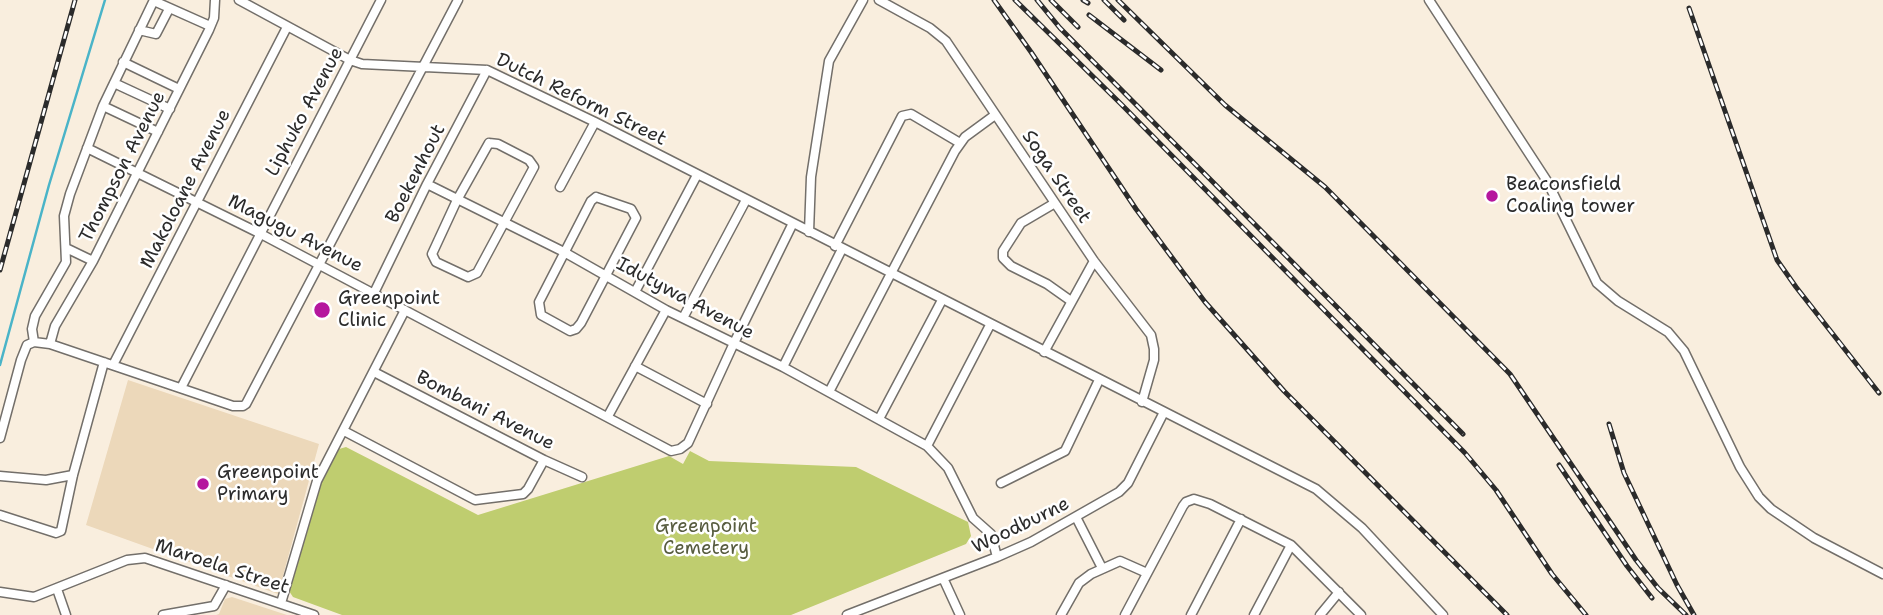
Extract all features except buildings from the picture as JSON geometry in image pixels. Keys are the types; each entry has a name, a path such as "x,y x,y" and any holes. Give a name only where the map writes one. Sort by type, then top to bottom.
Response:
{"street":[{"path":"34,342 33,322 65,264 64,213 103,106 154,0 211,26"},
{"name":"Dutch Reform Street","path":"239,0 350,60 372,65 487,69 1164,412 1327,497 1362,528 1443,615"},
{"name":"Liphuko Avenue","path":"181,388 381,0"},
{"path":"0,438 20,360 27,345 34,342 50,344 233,406 246,404 458,0"},
{"path":"808,232 811,177 829,61 863,0"},
{"name":"Soga Street","path":"879,0 939,34 1094,261 1144,326 1154,342 1153,360 1142,402"},
{"path":"1429,0 1548,181 1597,283 1618,302 1668,332 1684,351 1740,467 1759,497 1779,515 1814,538 1883,574"},
{"name":"Thompson Avenue","path":"50,344 55,326 93,261 211,26 213,1"},
{"path":"139,30 156,34 169,9"},
{"name":"Makoloane Avenue","path":"113,365 287,27"},
{"path":"123,62 179,89"},
{"name":"Boekenhout","path":"374,293 426,184 487,69"},
{"path":"114,83 170,108"},
{"path":"103,106 158,132"},
{"path":"783,367 902,116 911,114 960,144"},
{"path":"829,392 960,144 965,137 995,115"},
{"path":"560,187 595,122"},
{"path":"489,143 498,144 528,160 534,167 505,223 477,274 465,277 432,257 457,200 489,143"},
{"name":"Magugu Avenue","path":"87,148 259,233 671,451 688,443 707,404"},
{"path":"635,292 697,175"},
{"name":"Idutywa Avenue","path":"426,184 607,275 666,310 783,367 927,446 948,468 973,518 991,534 997,557"},
{"path":"599,197 631,209 636,218 607,275 576,329 570,331 544,318 539,310 539,302 593,198 599,197"},
{"path":"683,318 746,200"},
{"path":"1055,203 1021,223 1003,251 1003,258 1011,266 1071,300"},
{"path":"635,366 707,404 793,223"},
{"path":"66,248 93,261"},
{"path":"1044,352 1094,261"},
{"path":"879,419 942,300"},
{"path":"281,603 312,493 405,310"},
{"path":"608,416 666,310"},
{"path":"927,446 990,325"},
{"path":"0,515 59,533 104,362"},
{"name":"Bombani Avenue","path":"374,372 582,477"},
{"path":"1001,483 1065,451 1099,380"},
{"name":"Woodburne","path":"848,615 997,557 1119,492 1128,483 1164,412"},
{"path":"344,431 475,500 523,494 544,460"},
{"path":"0,477 32,480 73,475"},
{"path":"1125,615 1183,506 1189,500 1202,500 1291,545 1361,615"},
{"path":"1076,517 1102,568"},
{"path":"1191,615 1241,519"},
{"path":"1254,615 1291,545"},
{"name":"Maroela Street","path":"0,592 34,597 137,558 163,563 314,615"},
{"path":"1061,615 1079,583 1102,568 1120,561 1147,573"},
{"path":"943,578 960,615"},
{"path":"163,615 181,614 214,606 226,585"},
{"path":"57,589 66,615"},
{"path":"1320,615 1339,592"}],"shaded area":[{"name":"Greenpoint Primary","path":"128,380 319,444 278,594 86,525"},
{"path":"232,597 287,615 216,615 219,614 225,599"}],"green space":[{"name":"Greenpoint Cemetery","path":"346,447 478,515 669,456 683,464 690,451 709,461 856,467 968,522 971,536 966,544 791,615 342,615 293,597 289,591 315,495 339,449"}],"waterway":[{"path":"0,365 49,185 105,0"}],"railway":[{"path":"0,270 75,0"},
{"path":"994,0 1136,209 1205,302 1284,391 1507,615"},
{"path":"1015,0 1465,453 1496,490 1552,574 1586,615"},
{"path":"1037,0 1060,28 1463,434"},
{"path":"1051,0 1078,27"},
{"path":"1083,0 1088,3"},
{"path":"1104,0 1124,20"},
{"path":"1118,0 1225,105 1325,187 1510,374 1636,560 1658,588 1686,615"},
{"path":"1689,8 1777,260 1879,393"},
{"path":"1089,15 1161,70"},
{"path":"1609,424 1624,473 1694,615"},
{"path":"1559,465 1627,566 1652,598"}],"place":[{"name":"Beaconsfield Coaling tower","path":"1492,196"},
{"name":"Greenpoint Clinic","path":"322,310"},
{"name":"Greenpoint Primary","path":"203,484"}]}
